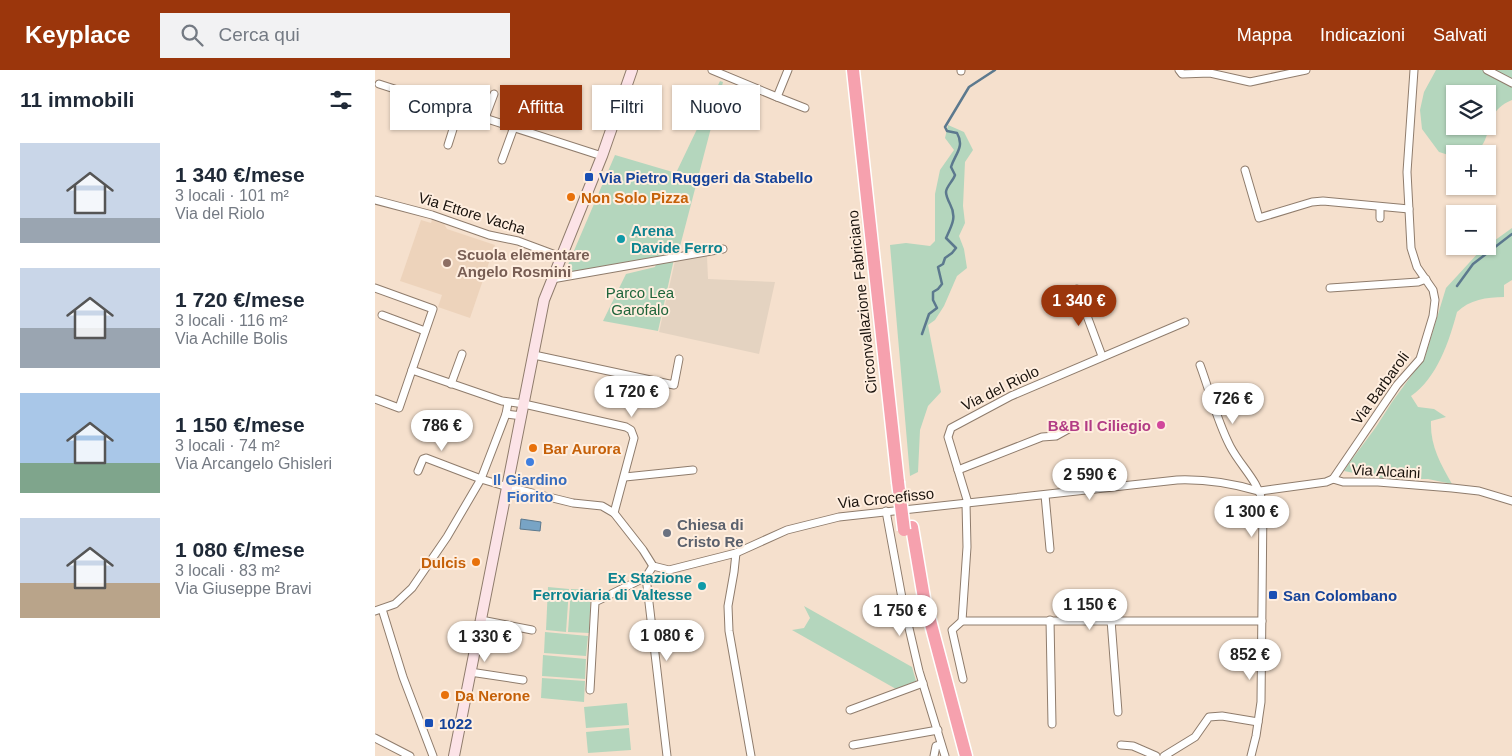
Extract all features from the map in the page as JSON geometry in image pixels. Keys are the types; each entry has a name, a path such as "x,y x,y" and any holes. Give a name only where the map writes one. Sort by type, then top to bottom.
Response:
{"highway":[{"name":"Circonvallazione Fabriciano","path":"853,70 908,529"},
{"name":"Circonvallazione Fabriciano","path":"861,70 902,481"},
{"path":"908,529 908,561 917,604 958,756"},
{"path":"908,529 924,598 966,756"}],"street":[{"path":"454,756 544,300 603,156 633,70"},
{"path":"712,70 805,108"},
{"path":"777,97 787,70"},
{"path":"1179,70 1182,74 1210,73 1251,82 1306,70"},
{"name":"Via Barbaroli","path":"1333,479 1397,385 1420,359 1433,316 1435,300 1433,290 1417,267 1411,248 1407,172 1414,70"},
{"path":"1487,70 1512,83"},
{"path":"379,84 390,88"},
{"path":"490,105 494,94"},
{"path":"448,145 453,130"},
{"path":"502,160 513,130"},
{"path":"523,130 603,156"},
{"path":"1245,170 1259,218 1312,202 1323,201 1380,208 1409,209"},
{"name":"Via Ettore Vacha","path":"375,200 432,215 489,235 518,241 561,257"},
{"path":"1380,208 1380,218"},
{"path":"551,279 723,249"},
{"path":"1330,288 1418,282 1426,279"},
{"path":"375,288 433,309 399,408 375,399"},
{"path":"1077,289 1102,356"},
{"path":"382,316 425,331"},
{"name":"Via del Riolo","path":"963,679 952,630 962,620 967,547 967,503 947,437 951,428 1011,396 1185,322"},
{"path":"451,384 462,354"},
{"path":"534,354 674,385 679,359"},
{"path":"1200,365 1227,441 1244,468 1252,476 1259,491 1263,512 1261,702 1251,756"},
{"path":"412,370 508,403 525,404 618,425 631,430 634,438 614,513"},
{"path":"433,756 379,610 395,604 412,588 447,537 481,479 506,414 508,403"},
{"path":"506,414 522,416"},
{"path":"958,470 1042,437 1056,436 1074,426"},
{"path":"419,471 423,459 426,458 508,487 573,503 602,506 614,513 643,550 653,566 646,577 595,602 590,690"},
{"path":"625,477 693,470"},
{"name":"Via Crocefisso","path":"653,566 669,570 735,553 787,530 825,519 886,510 1198,479 1234,484 1259,491"},
{"name":"Via Alcaini","path":"1259,491 1326,482 1333,479 1343,482 1378,482 1479,491 1512,500"},
{"path":"1045,494 1051,549"},
{"path":"886,510 902,598 923,684 945,756"},
{"path":"735,553 728,606 729,631 751,756"},
{"path":"646,577 667,756"},
{"path":"481,620 532,630"},
{"path":"962,620 1262,622"},
{"path":"1050,620 1052,724"},
{"path":"1111,620 1118,712"},
{"path":"470,672 523,680"},
{"path":"850,710 923,684"},
{"path":"1164,756 1195,737 1209,717 1222,716 1258,722"},
{"path":"853,745 938,730"},
{"path":"375,738 409,756"},
{"path":"934,756 936,746 941,745"},
{"path":"1121,745 1133,746 1156,756"}],"shaded area":[{"name":"Scuola elementare Angelo Rosmini","path":"421,220 431,223 432,220 444,224 447,229 495,245 470,318 438,307 442,295 400,281"},
{"path":"707,256 708,279 775,282 759,354 659,332 675,261"}],"green space":[{"path":"1436,70 1512,70 1512,100 1500,107 1496,112 1496,85 1446,85 1446,135 1487,135 1482,145 1446,145 1446,154 1439,152 1422,129 1420,110 1424,92"},
{"path":"948,125 964,132 973,150 965,162 963,206 965,223 959,236 964,249 967,268 957,276 944,306 935,320 928,325 941,392 928,406 920,430 918,472 910,476 890,245 906,243 930,246 935,241 935,194 940,170 954,150 945,138"},
{"name":"Parco Lea Garofalo","path":"697,130 710,130 678,254 564,274 615,155 676,173"},
{"path":"1512,228 1512,280 1504,285 1504,297 1479,300 1457,312 1446,347 1435,369 1428,380 1411,396 1418,407 1434,409 1446,417 1431,421 1431,430 1437,454 1452,484 1428,479 1385,479 1344,471 1425,357 1446,288 1476,255 1496,255 1496,240"},
{"name":"Parco Lea Garofalo","path":"674,259 658,331 603,321 626,274 655,267 657,262"},
{"path":"548,587 569,589 566,632 546,630"},
{"path":"571,589 591,590 589,633 568,632"},
{"path":"804,606 912,667 916,681 896,689 792,630 804,628 810,618"},
{"path":"545,632 588,636 586,656 544,653"},
{"path":"543,655 586,659 585,679 542,676"},
{"path":"542,678 585,681 584,702 541,698"},
{"path":"627,703 629,725 586,728 584,707"},
{"path":"629,728 631,750 588,753 586,732"}],"water":[{"path":"521,519 541,522 540,531 520,529"}],"waterway":[{"path":"922,334 929,314 937,308 933,300 933,292 942,284 938,267 943,264 945,258 956,248 946,238 952,225 953,217 946,192 955,175 951,167 959,150 960,142 957,133 947,131 945,127 969,87 995,70"},
{"path":"1457,286 1473,264 1512,234"}],"place":[{"name":"Via Pietro Ruggeri da Stabello","path":"589,177"},
{"name":"Non Solo Pizza","path":"571,197"},
{"name":"Arena Davide Ferro","path":"621,239"},
{"name":"Scuola elementare Angelo Rosmini","path":"447,263"},
{"name":"B&B Il Ciliegio","path":"1161,425"},
{"name":"Bar Aurora","path":"533,448"},
{"name":"Il Giardino Fiorito","path":"530,462"},
{"name":"Chiesa di Cristo Re","path":"667,533"},
{"name":"Dulcis","path":"476,562"},
{"name":"Ex Stazione Ferroviaria di Valtesse","path":"702,586"},
{"name":"San Colombano","path":"1273,595"},
{"name":"Da Nerone","path":"445,695"},
{"name":"1022","path":"429,723"}]}
